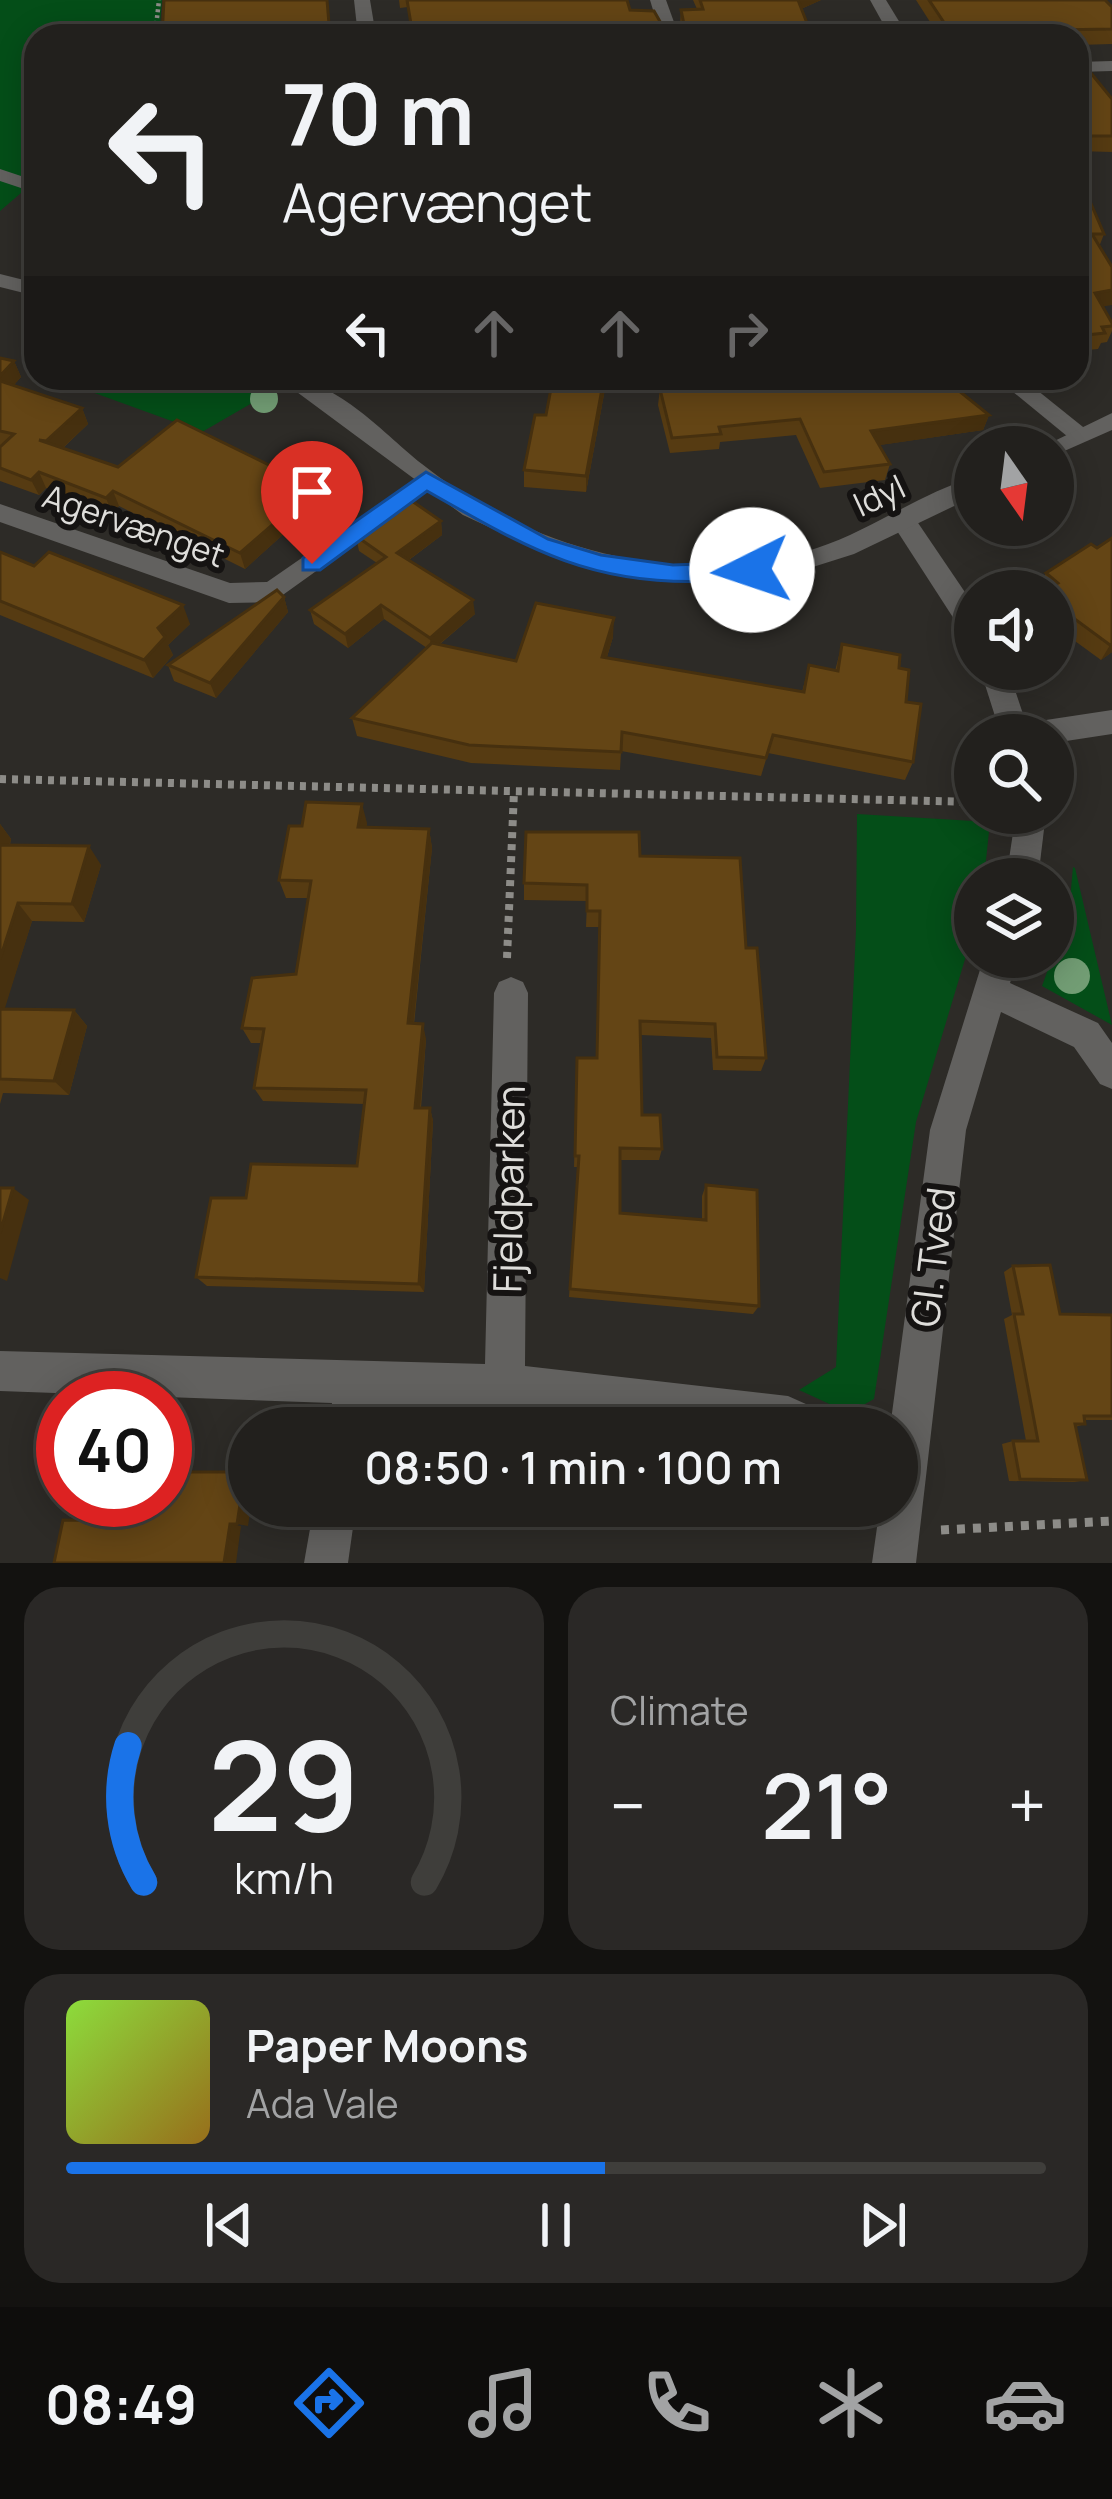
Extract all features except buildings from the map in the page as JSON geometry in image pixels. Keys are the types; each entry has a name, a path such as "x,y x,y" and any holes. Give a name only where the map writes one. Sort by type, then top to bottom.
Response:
{"street":[{"name":"Idyl","path":"308,390 356,420 426,480 540,544 601,564 673,574 727,574 822,557 954,496"},
{"path":"1023,390 1081,435"},
{"path":"1074,438 1112,421"},
{"name":"Agervænget","path":"0,513 229,593 273,592 426,480"},
{"path":"904,520 954,597"},
{"path":"1074,727 1112,722"},
{"name":"Gl. Tved","path":"910,1407 948,1130 995,978"},
{"path":"1002,978 1086,1035 1112,1072"},
{"name":"Fjeldparken","path":"505,1384 511,998"},
{"path":"0,1371 355,1384 505,1384 702,1407"},
{"path":"351,1407 355,1384"},
{"path":"326,1563 332,1527"}],"path":[{"path":"0,778 954,801"},
{"path":"511,998 507,961 514,791"},
{"path":"896,1548 1112,1521"}],"green space":[{"path":"0,0 162,0 160,24 24,24 24,194 0,211"},
{"path":"86,390 271,392 202,432"},
{"path":"857,814 954,820 954,834 989,834 986,858 954,858 954,978 959,978 916,1122 874,1399 860,1407 836,1407 799,1390 836,1367"},
{"path":"1074,868 1112,1025 1042,986 1045,978 1074,978"}],"route":[{"path":"312,564 426,480 497,524 601,564 673,574 752,570"}]}
